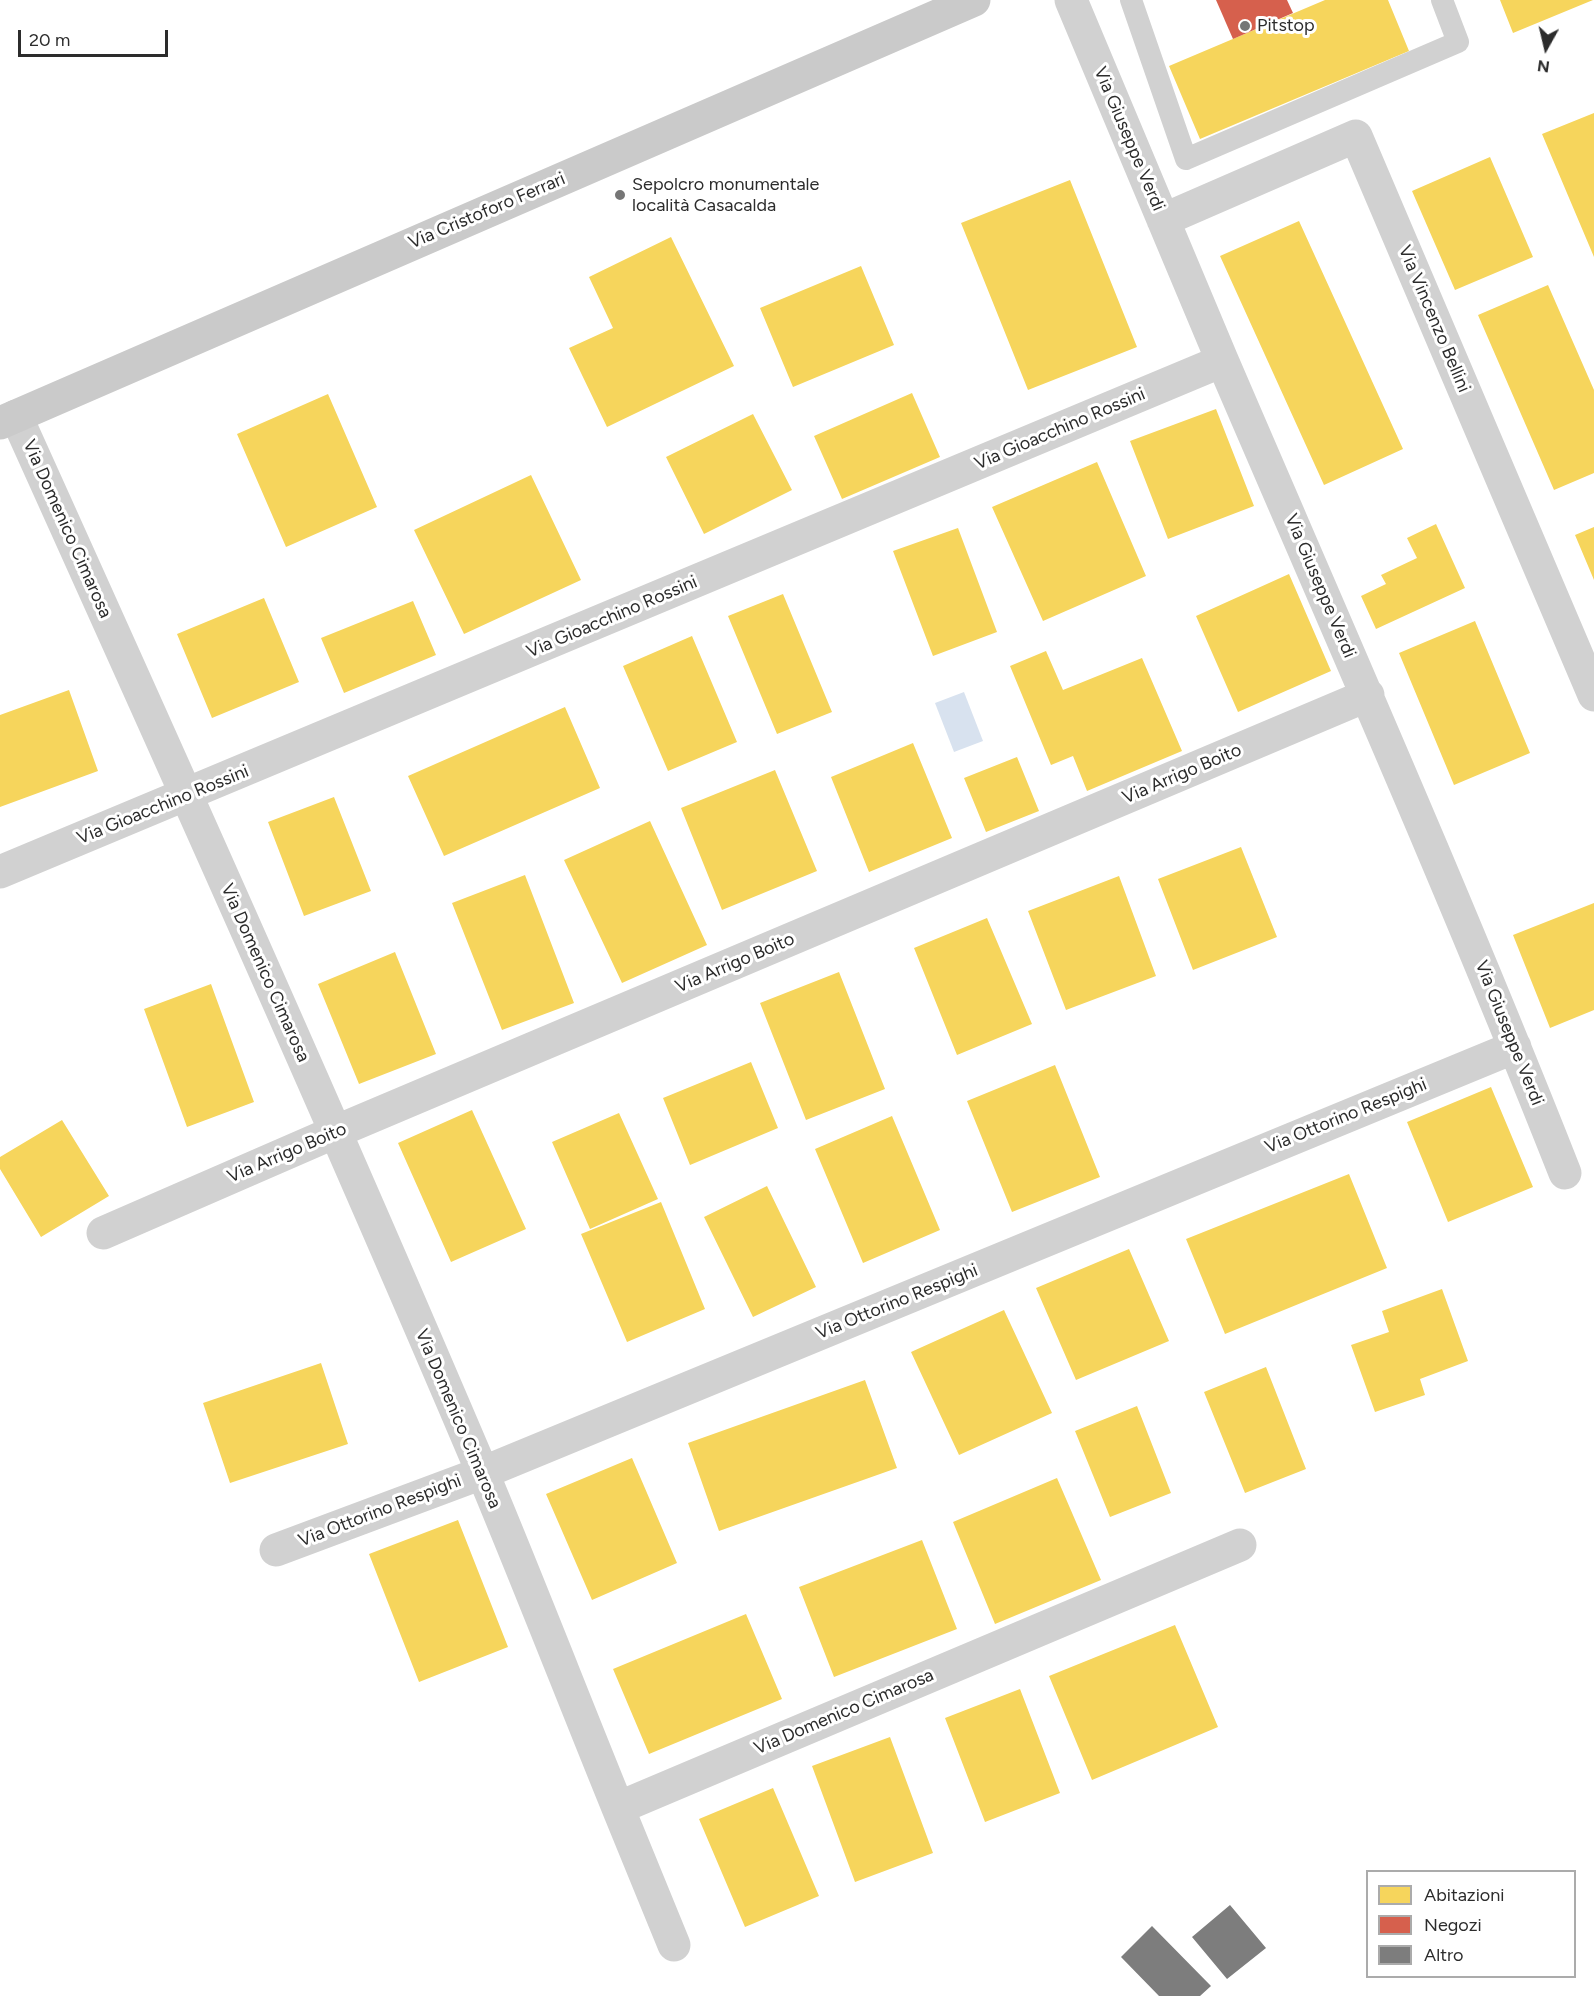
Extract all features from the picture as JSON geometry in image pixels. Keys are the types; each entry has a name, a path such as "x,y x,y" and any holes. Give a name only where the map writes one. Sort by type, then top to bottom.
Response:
{"main road":[{"name":"Via Cristoforo Ferrari","path":"8,419 974,0"}],"street":[{"name":"Via Giuseppe Verdi","path":"1071,0 1222,361 1368,695 1515,1047 1564,1173"},
{"name":"Via Vincenzo Bellini","path":"1163,220 1356,136 1594,695"},
{"name":"Via Gioacchino Rossini","path":"0,872 1222,361"},
{"name":"Via Domenico Cimarosa","path":"8,419 187,795 335,1132 482,1473 618,1808 1240,1545"},
{"name":"Via Arrigo Boito","path":"103,1233 335,1132 1368,695"},
{"name":"Via Ottorino Respighi","path":"276,1550 482,1473 1515,1047"},
{"path":"618,1808 674,1945"}],"lane":[{"path":"1131,0 1186,159 1458,42 1442,0"}],"shaded area":[{"path":"964,692 983,741 954,752 935,703"}],"building: Abitazioni":[{"path":"1325,0 1388,0 1409,51 1200,139 1169,66"},
{"path":"1500,0 1593,0 1513,33"},
{"path":"1594,113 1594,257 1542,134"},
{"path":"1490,157 1533,257 1455,290 1412,191"},
{"path":"1070,180 1137,347 1028,390 961,223"},
{"path":"1299,221 1403,449 1324,485 1220,256"},
{"path":"671,237 734,366 607,427 569,348 613,328 589,277"},
{"path":"861,266 894,345 793,387 760,308"},
{"path":"1548,285 1594,390 1594,473 1554,490 1478,315"},
{"path":"912,393 940,457 842,499 814,436"},
{"path":"328,394 377,507 286,547 237,434"},
{"path":"1216,409 1254,506 1168,539 1130,441"},
{"path":"753,414 792,490 704,534 666,457"},
{"path":"1097,462 1146,576 1043,621 992,507"},
{"path":"531,475 581,580 464,634 414,530"},
{"path":"1436,524 1465,588 1376,629 1361,596 1386,584 1381,575 1417,558 1407,538"},
{"path":"1594,527 1594,580 1575,535"},
{"path":"958,528 997,632 933,656 893,551"},
{"path":"1289,574 1331,671 1238,712 1196,616"},
{"path":"783,594 832,712 777,734 728,616"},
{"path":"264,598 299,682 212,718 177,634"},
{"path":"413,601 436,655 344,693 321,638"},
{"path":"1475,621 1530,753 1454,785 1399,653"},
{"path":"692,636 737,742 668,771 623,666"},
{"path":"1046,651 1063,690 1142,658 1182,751 1087,791 1073,756 1051,765 1010,666"},
{"path":"69,690 98,771 0,807 0,715"},
{"path":"565,707 600,788 444,856 408,776"},
{"path":"913,743 952,838 869,872 831,777"},
{"path":"1017,757 1039,811 986,832 964,778"},
{"path":"775,770 817,871 722,910 681,808"},
{"path":"334,797 371,891 304,916 268,822"},
{"path":"650,821 707,945 622,983 564,860"},
{"path":"1241,847 1277,937 1193,970 1158,879"},
{"path":"525,875 574,1003 502,1030 452,903"},
{"path":"1119,876 1156,976 1066,1010 1028,911"},
{"path":"1594,903 1594,1010 1550,1028 1513,935"},
{"path":"987,918 1032,1024 957,1055 914,948"},
{"path":"395,952 436,1054 359,1084 318,984"},
{"path":"839,972 885,1089 806,1120 760,1003"},
{"path":"211,984 254,1102 187,1127 144,1009"},
{"path":"751,1062 778,1128 690,1165 663,1098"},
{"path":"1055,1065 1100,1177 1012,1212 967,1101"},
{"path":"1491,1087 1533,1187 1448,1222 1407,1122"},
{"path":"472,1110 526,1229 451,1262 398,1143"},
{"path":"619,1113 658,1199 590,1229 552,1142"},
{"path":"892,1116 940,1230 863,1263 815,1149"},
{"path":"62,1120 109,1196 41,1237 0,1169 0,1157"},
{"path":"1349,1174 1387,1268 1225,1334 1186,1239"},
{"path":"767,1186 816,1287 753,1317 704,1217"},
{"path":"661,1202 705,1309 627,1342 581,1234"},
{"path":"1129,1249 1169,1341 1076,1380 1036,1288"},
{"path":"1442,1289 1468,1361 1420,1379 1425,1395 1375,1412 1351,1345 1389,1332 1382,1311"},
{"path":"1004,1310 1052,1413 959,1455 911,1352"},
{"path":"321,1363 348,1444 230,1483 203,1403"},
{"path":"1266,1367 1306,1469 1245,1493 1204,1392"},
{"path":"865,1380 897,1468 719,1531 688,1443"},
{"path":"1137,1406 1171,1493 1110,1517 1075,1431"},
{"path":"632,1458 677,1563 592,1600 546,1494"},
{"path":"1057,1478 1101,1580 995,1624 953,1522"},
{"path":"458,1520 508,1647 419,1682 369,1554"},
{"path":"922,1540 957,1629 834,1677 799,1587"},
{"path":"746,1614 782,1699 649,1754 613,1669"},
{"path":"1175,1625 1218,1727 1092,1780 1049,1676"},
{"path":"1020,1689 1060,1793 985,1822 945,1718"},
{"path":"890,1737 933,1853 855,1882 812,1766"},
{"path":"773,1788 819,1896 745,1927 699,1819"}],"building: Negozi":[{"name":"Pitstop","path":"1216,0 1287,0 1293,13 1233,39"}],"building: Altro":[{"path":"1230,1905 1266,1948 1227,1979 1192,1937"},
{"path":"1152,1926 1211,1986 1200,1996 1159,1996 1121,1957"}],"place":[{"name":"Pitstop","path":"1245,26"},
{"name":"Sepolcro monumentale località Casacalda","path":"620,195"}]}
